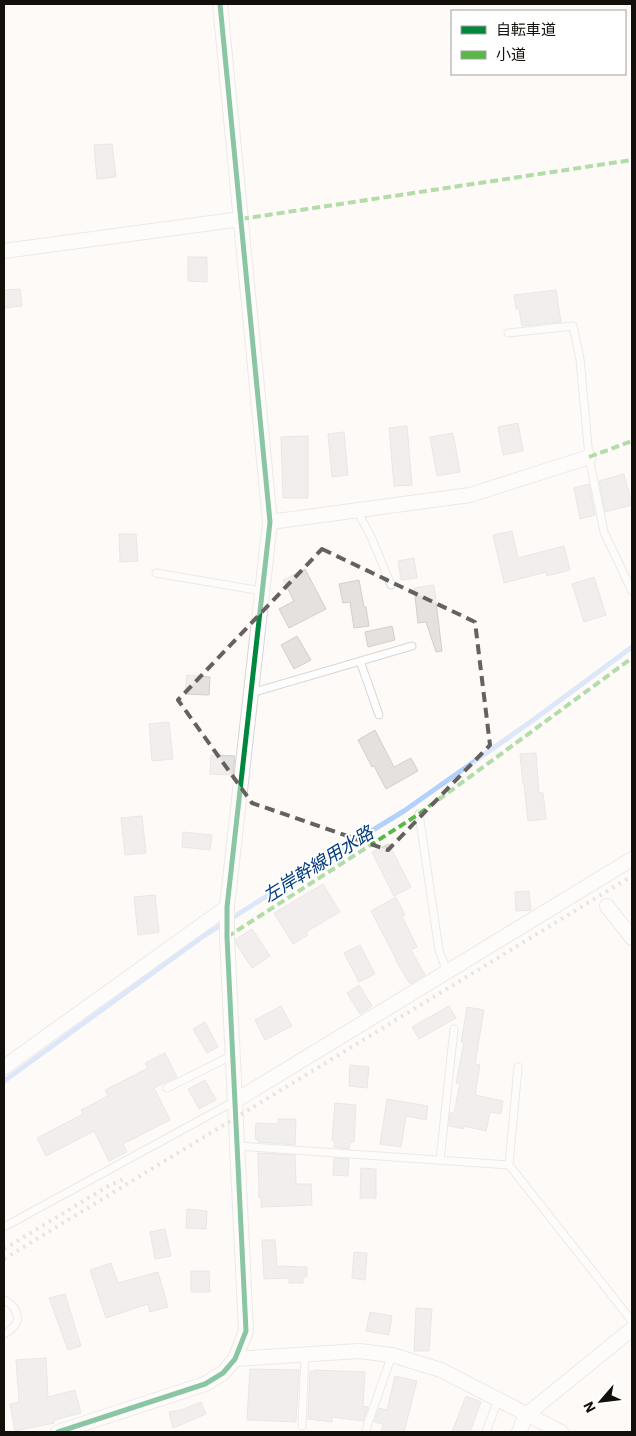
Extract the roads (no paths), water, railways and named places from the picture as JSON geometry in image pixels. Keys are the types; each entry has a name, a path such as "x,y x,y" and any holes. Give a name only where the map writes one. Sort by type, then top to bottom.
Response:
{"street":[{"path":"65,1431 205,1384 223,1373 235,1359 246,1331 227,907 270,522 220,4"},
{"path":"4,251 241,219"},
{"path":"270,522 470,495 589,458"},
{"path":"235,1101 632,859"},
{"path":"607,906 632,938"},
{"path":"4,1067 227,907"},
{"path":"518,1432 526,1415 632,1329"},
{"path":"235,1359 359,1351 392,1355 441,1370 561,1432"}],"lane":[{"path":"508,333 573,326 580,359 589,458 604,532 632,591"},
{"path":"357,510 372,539 391,585"},
{"path":"156,573 262,591"},
{"path":"250,693 412,646"},
{"path":"360,662 378,715"},
{"path":"419,814 439,950 447,973"},
{"path":"440,1160 454,1029"},
{"path":"167,1088 233,1055"},
{"path":"518,1067 509,1165 632,1321"},
{"path":"4,1227 235,1101"},
{"path":"237,1146 509,1165"},
{"path":"4,1300 8,1301 17,1313 18,1321 14,1328 4,1334"},
{"path":"302,1426 305,1354"},
{"path":"366,1432 392,1355"},
{"path":"486,1432 498,1400"}],"waterway":[{"name":"左岸幹線用水路","path":"4,1081 202,937 404,811 536,718 632,647"}],"railway":[{"path":"4,1259 632,876"},
{"path":"4,1249 110,1185 124,1179"}]}
